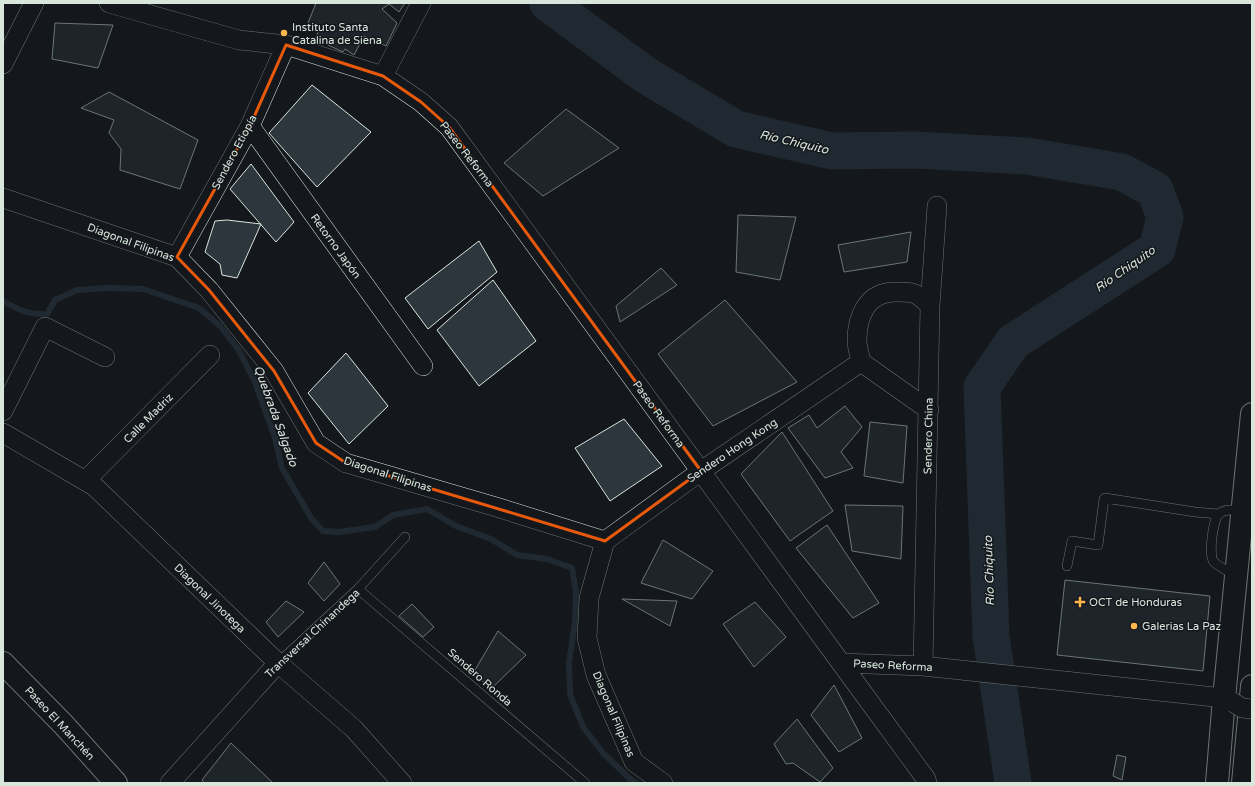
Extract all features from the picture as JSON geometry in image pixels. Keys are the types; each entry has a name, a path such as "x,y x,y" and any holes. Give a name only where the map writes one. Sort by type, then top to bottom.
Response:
{"main road":[{"path":"1217,783 1245,569 1243,510 1252,414"},
{"name":"Paseo El Manchén","path":"3,664 64,725 116,783"},
{"path":"1243,783 1252,686"}],"street":[{"path":"3,64 34,3"},
{"name":"Paseo Reforma","path":"109,3 147,9 239,40 286,46 383,76 421,102 449,127 841,663 923,666 1062,680 1229,700 1242,708 1252,709"},
{"path":"383,76 421,3"},
{"name":"Sendero Etiopía","path":"177,257 250,126 286,46"},
{"name":"Retorno Japón","path":"250,126 423,366"},
{"name":"Diagonal Filipinas","path":"3,198 177,257 209,290 274,371 316,443 346,463 605,540 589,598 587,638 596,675 634,762 663,783"},
{"name":"Sendero China","path":"923,666 930,306 937,206"},
{"path":"929,410 861,362 857,341 859,322 866,304 876,296 888,292 917,294 930,306"},
{"path":"3,411 46,327 105,358"},
{"name":"Calle Madriz","path":"85,481 210,355"},
{"name":"Sendero Hong Kong","path":"605,540 700,471 861,362"},
{"name":"Diagonal Jinotega","path":"3,433 94,486 278,663 354,729 402,783"},
{"name":"Transversal Chinandega","path":"170,783 278,663"},
{"path":"841,663 921,773 926,783"}],"lane":[{"path":"1067,566 1072,541 1098,545 1105,498 1195,512 1218,514 1227,510 1243,510"},
{"path":"1218,514 1215,519 1211,547 1211,557 1213,562 1245,569"},
{"name":"Transversal Chinandega","path":"278,663 358,589 405,537"},
{"name":"Sendero Ronda","path":"358,589 585,783"}],"highlighted area":[{"path":"286,45 383,76 421,102 449,127 701,471 605,541 346,463 316,443 274,371 209,290 177,257 250,126"}],"building":[{"path":"316,3 405,3 399,12 389,4 382,9 397,23 386,46 364,36 354,55 345,49 343,52 315,39 320,28 308,23"},
{"path":"55,23 113,25 98,68 52,59"},
{"path":"312,85 371,132 317,187 269,133"},
{"path":"109,92 198,140 180,189 120,170 121,149 109,133 114,120 81,108"},
{"path":"566,109 619,148 543,196 504,163"},
{"path":"251,164 294,222 276,242 230,189"},
{"path":"738,215 796,217 780,280 736,272"},
{"path":"227,220 261,224 237,278 222,275 220,264 205,252 215,221"},
{"path":"911,232 907,262 844,272 838,245"},
{"path":"479,241 497,272 428,329 405,298"},
{"path":"661,268 677,285 620,322 616,306"},
{"path":"493,280 536,341 479,386 437,330"},
{"path":"725,300 797,382 713,426 658,354"},
{"path":"346,353 388,406 349,444 308,393"},
{"path":"845,406 862,427 841,452 853,468 825,478 788,428 809,415 817,428"},
{"path":"624,419 662,466 610,501 575,448"},
{"path":"870,422 907,426 903,483 864,476"},
{"path":"782,432 833,511 790,541 741,474"},
{"path":"845,505 903,506 901,559 852,551"},
{"path":"827,525 879,603 853,618 796,548"},
{"path":"663,540 713,571 692,599 641,583"},
{"path":"324,562 340,584 324,601 308,583"},
{"name":"Galerias La Paz","path":"1065,580 1210,596 1203,671 1057,655"},
{"path":"622,599 677,601 670,626"},
{"path":"286,601 304,612 278,637 266,622"},
{"path":"755,602 786,637 754,667 723,624"},
{"path":"412,604 434,627 423,637 399,616"},
{"path":"498,631 526,655 493,687 472,675"},
{"path":"834,685 862,738 839,752 811,715"},
{"path":"797,719 833,768 820,782 793,763 786,764 774,744"},
{"path":"231,743 273,783 204,783 202,780"},
{"path":"1117,755 1126,757 1122,780 1113,776"}],"waterway":[{"name":"Río Chiquito","path":"548,3 647,76 736,129 832,151 915,150 1027,156 1122,172 1155,190 1165,217 1157,249 1013,342 982,387 991,636 1013,783"},
{"name":"Quebrada Salgado","path":"3,301 14,307 34,314 47,314 55,300 77,290 107,288 143,289 199,308 220,326 238,349 255,382 275,438 282,468 311,518 323,531 338,532 375,527 393,515 427,509 456,526 491,539 517,555 547,559 572,568 576,592 575,621 569,663 570,694 583,727 603,753 636,783"}],"place":[{"name":"Instituto Santa Catalina de Siena","path":"284,33"},
{"name":"OCT de Honduras","path":"1080,602"},
{"name":"Galerias La Paz","path":"1134,626"}]}
